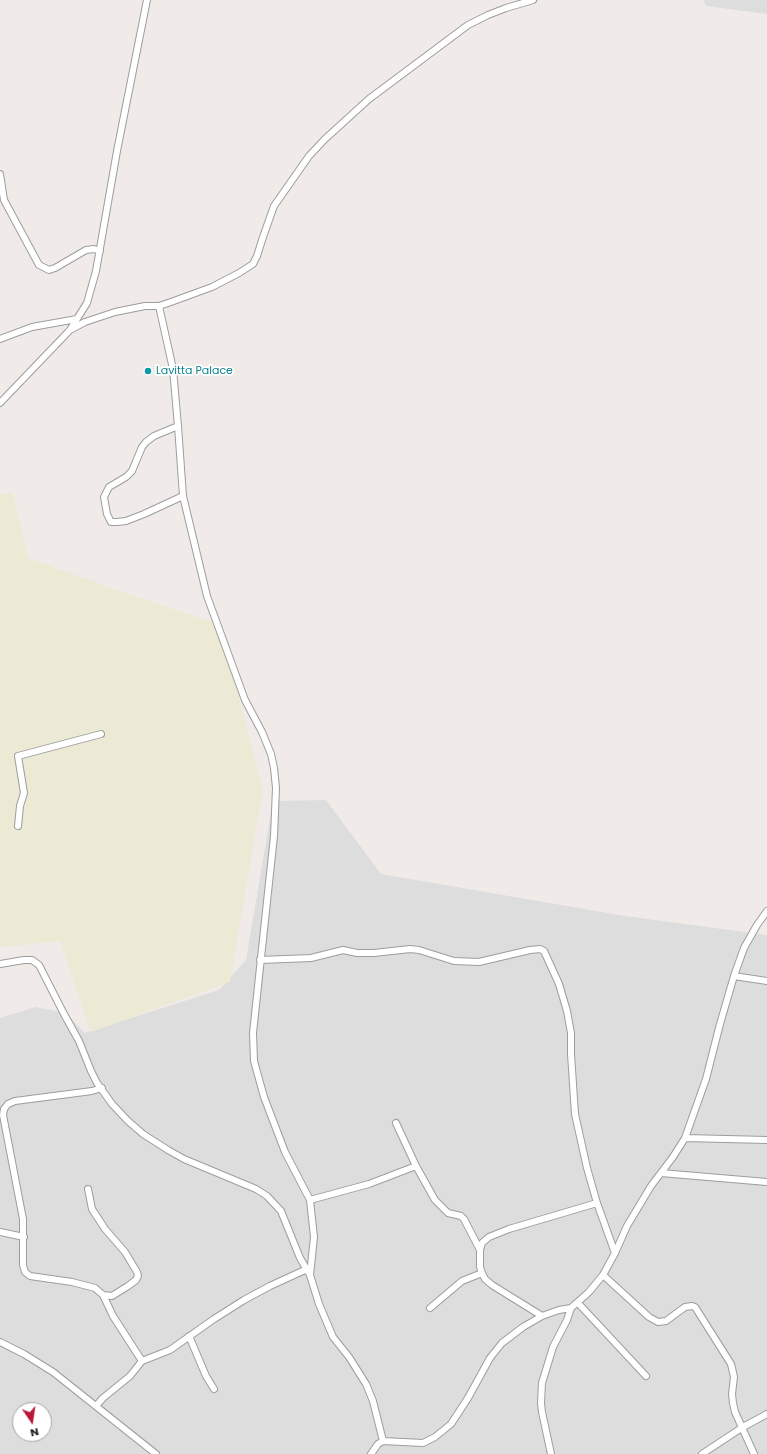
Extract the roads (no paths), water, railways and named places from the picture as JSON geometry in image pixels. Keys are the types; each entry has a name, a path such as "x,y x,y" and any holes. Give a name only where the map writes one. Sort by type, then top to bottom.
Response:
{"street":[{"path":"0,402 70,330 87,303 100,251 117,151 147,0"},
{"path":"70,330 85,322 115,312 145,306 159,306 212,287 253,264 274,206 310,156 325,139 369,99 432,51 468,26 488,14 533,0"},
{"path":"0,174 4,200 39,265 49,270 86,250 94,249 100,251"},
{"path":"159,306 173,370 183,496 207,596 245,700 262,732 271,754 274,768 276,788 274,836 267,914 260,960 253,1034 254,1061 264,1097 285,1152 310,1200 314,1238 310,1275"},
{"path":"0,339 32,326 77,319"},
{"path":"178,426 154,436 146,442 142,447 132,471 126,477 109,486 104,497 107,514 111,522 117,522 126,521 144,514 183,496"},
{"path":"18,826 20,806 24,793 18,756 101,734"},
{"path":"371,1454 378,1444 384,1441 423,1443 430,1441 447,1428 468,1398 483,1368 502,1343 542,1316 571,1308 598,1283 615,1253 627,1226 651,1186 685,1138 706,1080 734,976 744,948 767,911"},
{"path":"260,960 311,958 344,950 357,953 419,950 454,961 479,962 530,950 540,949 544,951 559,984 567,1011 571,1033 575,1114 587,1168 597,1203 615,1253"},
{"path":"0,964 32,960 39,965 64,1014 80,1041 91,1071 117,1110 128,1121 143,1134 184,1159 256,1189 267,1196 281,1211 300,1258 310,1275 318,1304 333,1337 349,1357 366,1384 373,1401 384,1441"},
{"path":"734,976 767,981"},
{"path":"102,1088 92,1091 15,1101 8,1104 4,1109 3,1116 22,1214 24,1237 23,1265 25,1272 30,1276 72,1282 95,1288 104,1295 113,1316 142,1361"},
{"path":"396,1123 416,1166 435,1200 448,1213 461,1216 464,1219 480,1250"},
{"path":"685,1138 767,1140"},
{"path":"310,1200 369,1184 416,1166"},
{"path":"661,1173 767,1182"},
{"path":"88,1189 92,1209 105,1229 125,1252 138,1276 136,1280 112,1296 104,1295"},
{"path":"542,1316 492,1286 485,1279 482,1273 480,1250 482,1243 489,1237 509,1229 597,1203"},
{"path":"0,1232 24,1237"},
{"path":"96,1406 103,1398 130,1376 142,1361 170,1350 244,1300 307,1269"},
{"path":"430,1308 462,1281 482,1273"},
{"path":"603,1275 641,1310 658,1322 666,1321 685,1307 695,1307 698,1310 731,1364 734,1377 732,1394 733,1403 754,1454"},
{"path":"578,1303 646,1376"},
{"path":"551,1454 541,1408 542,1383 553,1347 567,1320 571,1308"},
{"path":"189,1336 206,1376 214,1389"},
{"path":"0,1342 24,1354 53,1372 156,1454"},
{"path":"702,1454 743,1427 767,1414"}],"place":[{"name":"Lavitta Palace","path":"148,371"}]}
